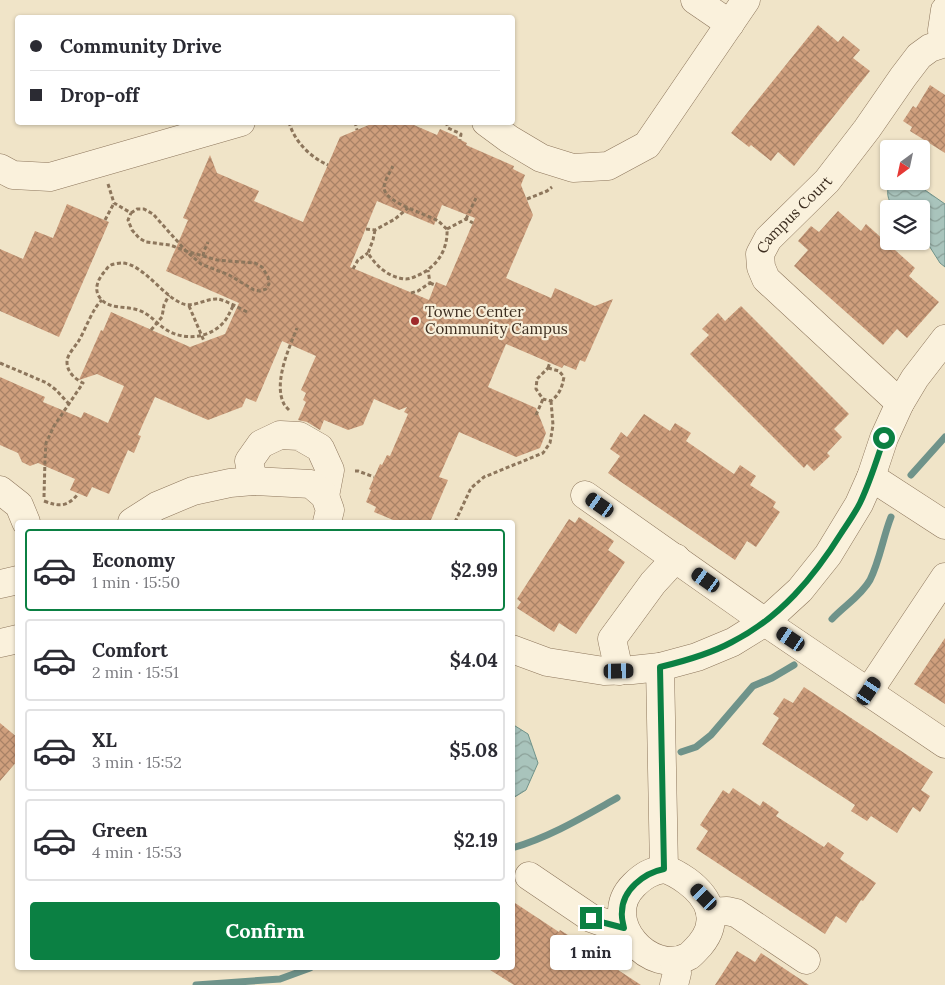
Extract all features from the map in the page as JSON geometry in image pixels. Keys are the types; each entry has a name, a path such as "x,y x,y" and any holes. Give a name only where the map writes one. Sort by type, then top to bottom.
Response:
{"street":[{"path":"695,0 730,24"},
{"path":"490,125 541,158 573,168 608,166 647,145 746,0"},
{"path":"944,43 942,30 945,10"},
{"name":"Campus Court","path":"900,403 766,279 761,267 760,254 768,239 827,181 919,56 930,48 944,43"},
{"path":"0,168 13,175 50,177 231,125"},
{"path":"515,650 548,662 604,670 619,671 660,667 697,657 724,646 766,622 800,590 828,555 859,504 871,477 884,438 900,403 915,378 945,339"},
{"path":"253,481 249,461 260,444 280,435 299,436 320,448 330,470 326,509"},
{"path":"871,477 945,525"},
{"path":"135,520 157,506 193,491 230,483 253,481 311,484 326,509"},
{"path":"0,490 31,512"},
{"path":"585,495 945,744"},
{"path":"619,671 612,639 653,583 676,558"},
{"path":"869,691 945,577"},
{"path":"0,584 15,581"},
{"path":"0,643 15,640"},
{"path":"660,667 664,869"},
{"path":"664,869 669,870 694,886 704,897 710,912 712,919 709,931 701,944 674,973 660,959 646,953 635,944 624,928 622,912 625,898 631,888 646,875 664,869"},
{"path":"529,876 591,918 624,928"},
{"path":"710,912 727,911 736,914 806,960"}],"path":[{"path":"290,125 310,154 328,165"},
{"path":"356,125 357,130"},
{"path":"447,125 448,128 461,134 460,140"},
{"path":"368,253 373,262 382,270 406,279 428,270 436,263 444,251 447,229 437,220 408,208 385,194 384,187 393,166"},
{"path":"447,229 466,219 476,198"},
{"path":"105,220 114,203 130,213"},
{"path":"366,229 375,230 395,219 408,208"},
{"path":"130,213 128,220 132,230 139,238 146,242 170,245 186,251 217,260 255,263 262,267 268,277 269,284 266,289 254,290 230,275 201,264 186,251 153,214 144,209 137,209 130,213"},
{"path":"466,219 473,223"},
{"path":"353,269 358,260 368,253 375,230"},
{"path":"203,256 208,242"},
{"path":"233,306 222,324 212,331 201,336 180,336 157,324 151,316 139,310 110,306 102,300 97,292 97,282 111,265 122,263 135,267 180,303 188,306 207,300 218,299 249,313"},
{"path":"428,270 430,283"},
{"path":"430,283 435,285"},
{"path":"411,293 430,283"},
{"path":"151,330 162,317 164,305 169,295"},
{"path":"31,512 44,500 46,443 54,426 83,383 71,375 67,363 69,355 80,340 96,305 102,300"},
{"path":"188,306 204,341"},
{"path":"290,412 282,398 281,377 286,355 297,328"},
{"path":"550,362 548,368 538,380 536,389 543,399 551,401"},
{"path":"0,363 47,383 69,404"},
{"path":"548,368 560,371 564,377 563,386 558,395 551,401"},
{"path":"536,415 543,399"},
{"path":"456,520 471,488 484,476 544,453 550,443 553,425 551,401"},
{"path":"352,471 358,471 374,477"},
{"path":"44,500 55,505 63,505 72,502 78,494"}],"water":[{"path":"888,190 925,190 945,204 945,267 940,263 930,247 930,200 889,200"},
{"path":"515,726 528,734 538,763 526,790 515,797"}],"building":[{"path":"818,25 838,42 843,36 860,50 853,58 870,71 794,166 778,152 771,161 751,145 749,147 731,133"},
{"path":"930,85 945,95 945,153 930,144 930,140 924,140 910,131 912,127 903,121 913,106 916,108"},
{"name":"Towne Center Community Campus","path":"369,125 414,125 437,135 440,129 458,137 467,143 466,145 514,166 513,169 525,175 521,185 533,215 506,278 551,298 555,288 595,306 613,299 585,362 580,360 576,370 564,365 562,368 506,344 488,387 536,408 546,433 540,448 516,457 459,432 439,477 448,480 431,520 393,520 374,512 376,507 366,502 371,490 369,489 380,464 382,465 387,455 390,456 408,414 404,412 407,407 399,410 374,399 363,425 348,430 324,420 320,430 307,422 298,420 306,402 303,400 306,393 301,390 316,356 282,341 256,402 246,398 242,407 208,420 155,397 138,435 141,436 134,453 128,450 109,494 92,487 87,497 70,490 75,479 38,463 30,466 22,462 18,453 0,445 0,377 45,397 43,402 81,418 84,412 108,423 124,386 97,374 79,380 111,312 190,347 225,334 239,303 166,271 188,220 183,218 210,155 217,173 259,191 254,201 303,222 340,137","holes":["377,201 434,225 442,205 475,218 446,286 436,282 429,300 350,267"]},
{"path":"67,204 109,222 59,337 0,311 0,249 23,259 35,231 53,238"},
{"path":"838,211 861,231 866,224 880,237 880,250 895,250 915,268 909,276 939,302 907,338 897,329 883,345 794,266 808,250 798,241 811,226 819,232"},
{"path":"741,306 849,414 834,429 842,437 827,453 830,456 814,471 807,464 804,468 690,354 709,335 702,329 718,313 725,321"},
{"path":"644,414 670,431 675,423 691,433 686,441 734,474 740,465 756,476 750,485 776,502 773,507 780,512 756,547 747,541 735,560 608,473 620,456 610,449 621,432 627,437"},
{"path":"579,517 614,541 608,550 625,562 576,634 559,623 554,632 517,608 521,602 517,599 569,519 575,523"},
{"path":"945,638 945,704 914,684"},
{"path":"804,687 933,772 921,790 930,796 920,812 913,807 897,833 871,816 867,821 851,811 855,805 762,744 779,718 773,714 784,698 793,703"},
{"path":"0,723 15,736 15,764 0,781"},
{"path":"733,788 760,806 763,801 779,812 776,816 824,847 828,842 844,853 840,859 876,883 863,901 861,900 846,923 836,916 825,934 696,849 708,831 700,825 723,790 729,794"},
{"path":"515,903 559,932 560,930 584,945 583,947 641,985 514,985 490,970 515,970"},
{"path":"737,951 755,962 761,953 809,985 715,985"}],"waterway":[{"path":"911,475 945,437"},
{"path":"832,619 857,596 870,580 891,517"},
{"path":"681,752 696,747 711,735 753,686 772,678 794,665"},
{"path":"515,847 553,832 617,798"},
{"path":"196,985 280,979 305,970"}],"place":[{"name":"Towne Center Community Campus","path":"415,321"}],"route":[{"path":"591,918 624,928 622,912 625,898 631,888 652,872 664,869 660,667 697,657 733,642 766,622 800,590 828,555 859,504 871,477 884,438"}]}
